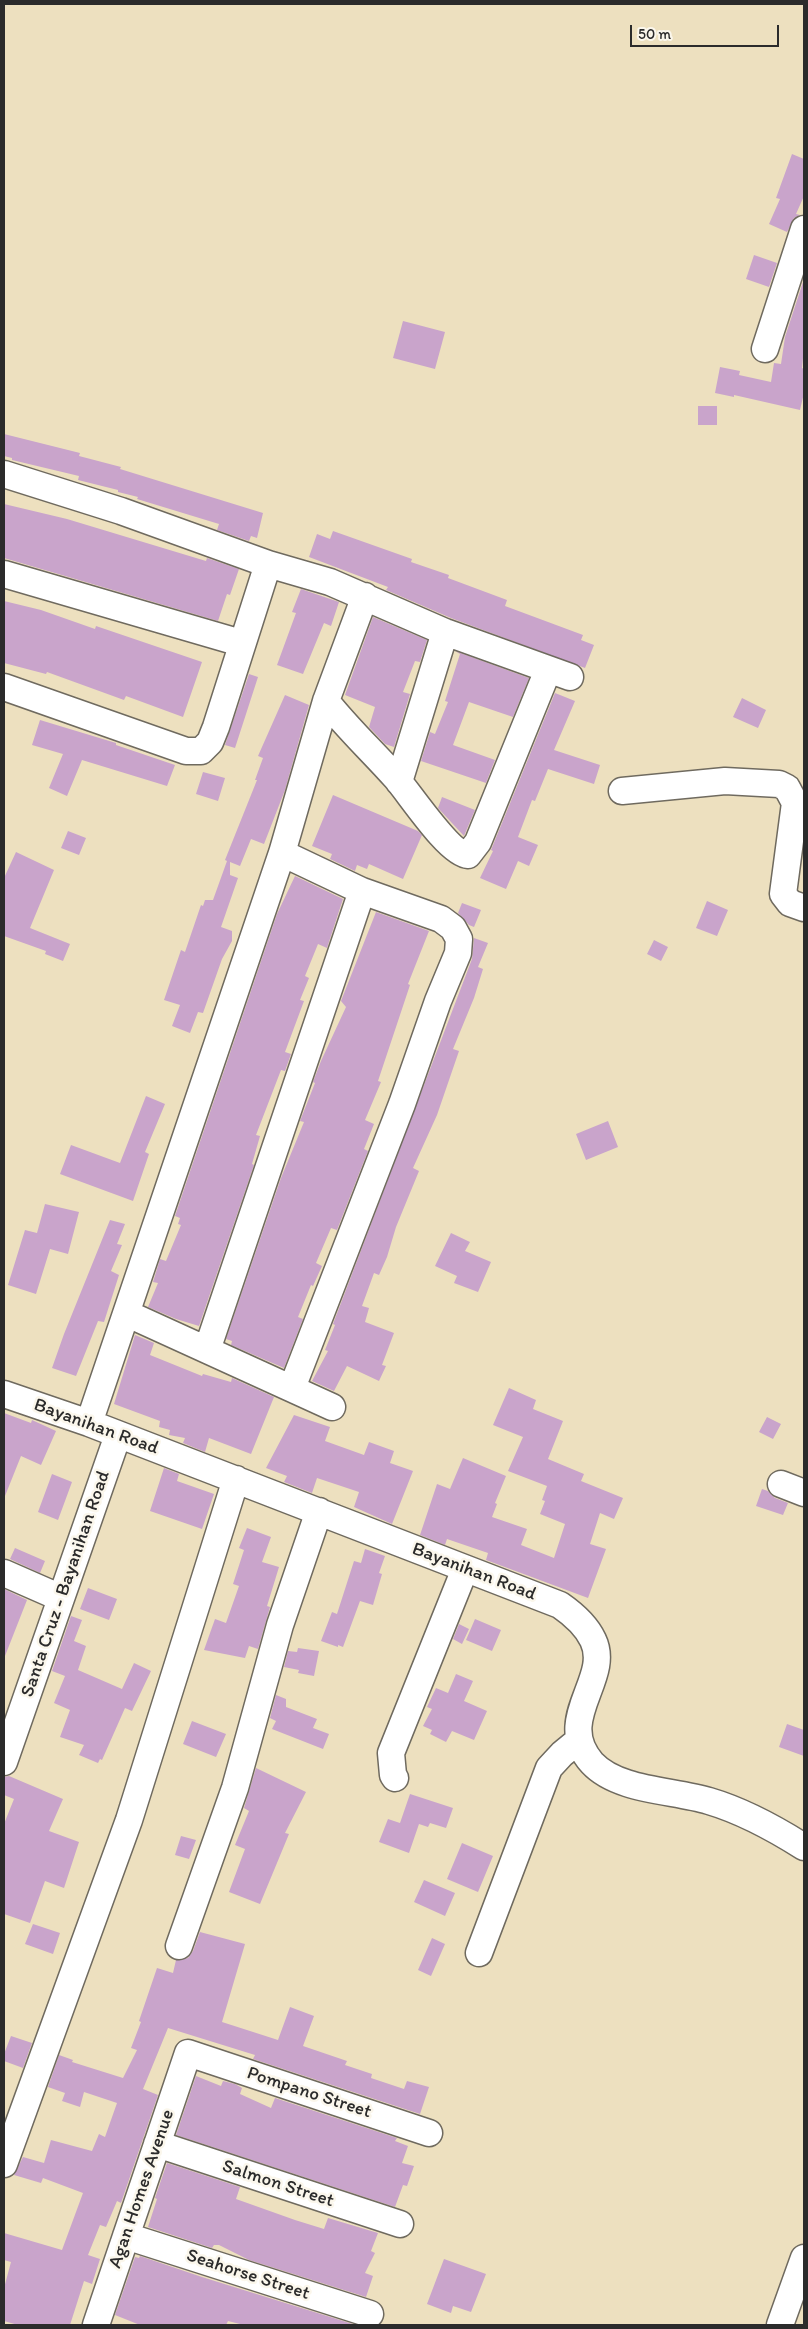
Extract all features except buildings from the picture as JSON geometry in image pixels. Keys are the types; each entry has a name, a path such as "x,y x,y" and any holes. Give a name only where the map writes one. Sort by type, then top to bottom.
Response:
{"street":[{"path":"765,349 804,229"},
{"path":"4,474 121,511 268,564 330,582 445,632 559,673 478,842 468,855 462,855 454,848 424,815 399,782 326,701"},
{"path":"4,687 186,751 201,751 210,742 216,727 268,564"},
{"path":"4,574 242,643"},
{"path":"90,1423 282,853 326,701 365,596"},
{"path":"399,782 445,632"},
{"path":"622,791 725,781 779,784 787,788 795,803 783,894 790,903 804,908"},
{"path":"282,853 362,891 441,919 453,928 459,939 458,953 438,1001 402,1104 292,1388"},
{"path":"207,1350 362,891"},
{"path":"128,1314 332,1407"},
{"name":"Bayanihan Road","path":"4,1394 90,1423 560,1605 574,1615 586,1629 594,1641 597,1654 594,1672 578,1722 579,1740"},
{"name":"Santa Cruz - Bayanihan Road","path":"4,1762 118,1435"},
{"path":"4,2164 128,1820 236,1479"},
{"path":"179,1946 235,1788 280,1625 319,1511"},
{"path":"395,1778 393,1775 391,1752 465,1569"},
{"path":"4,1573 61,1598"},
{"path":"479,1953 549,1768 579,1740 593,1764 608,1776 626,1784 677,1792 710,1801 769,1826 804,1847"},
{"name":"Pompano Street","path":"188,2052 429,2133"},
{"name":"Agan Homes Avenue","path":"97,2325 188,2052"},
{"name":"Salmon Street","path":"158,2144 400,2224"},
{"name":"Seahorse Street","path":"126,2236 370,2314"},
{"path":"780,2325 804,2258"}]}
